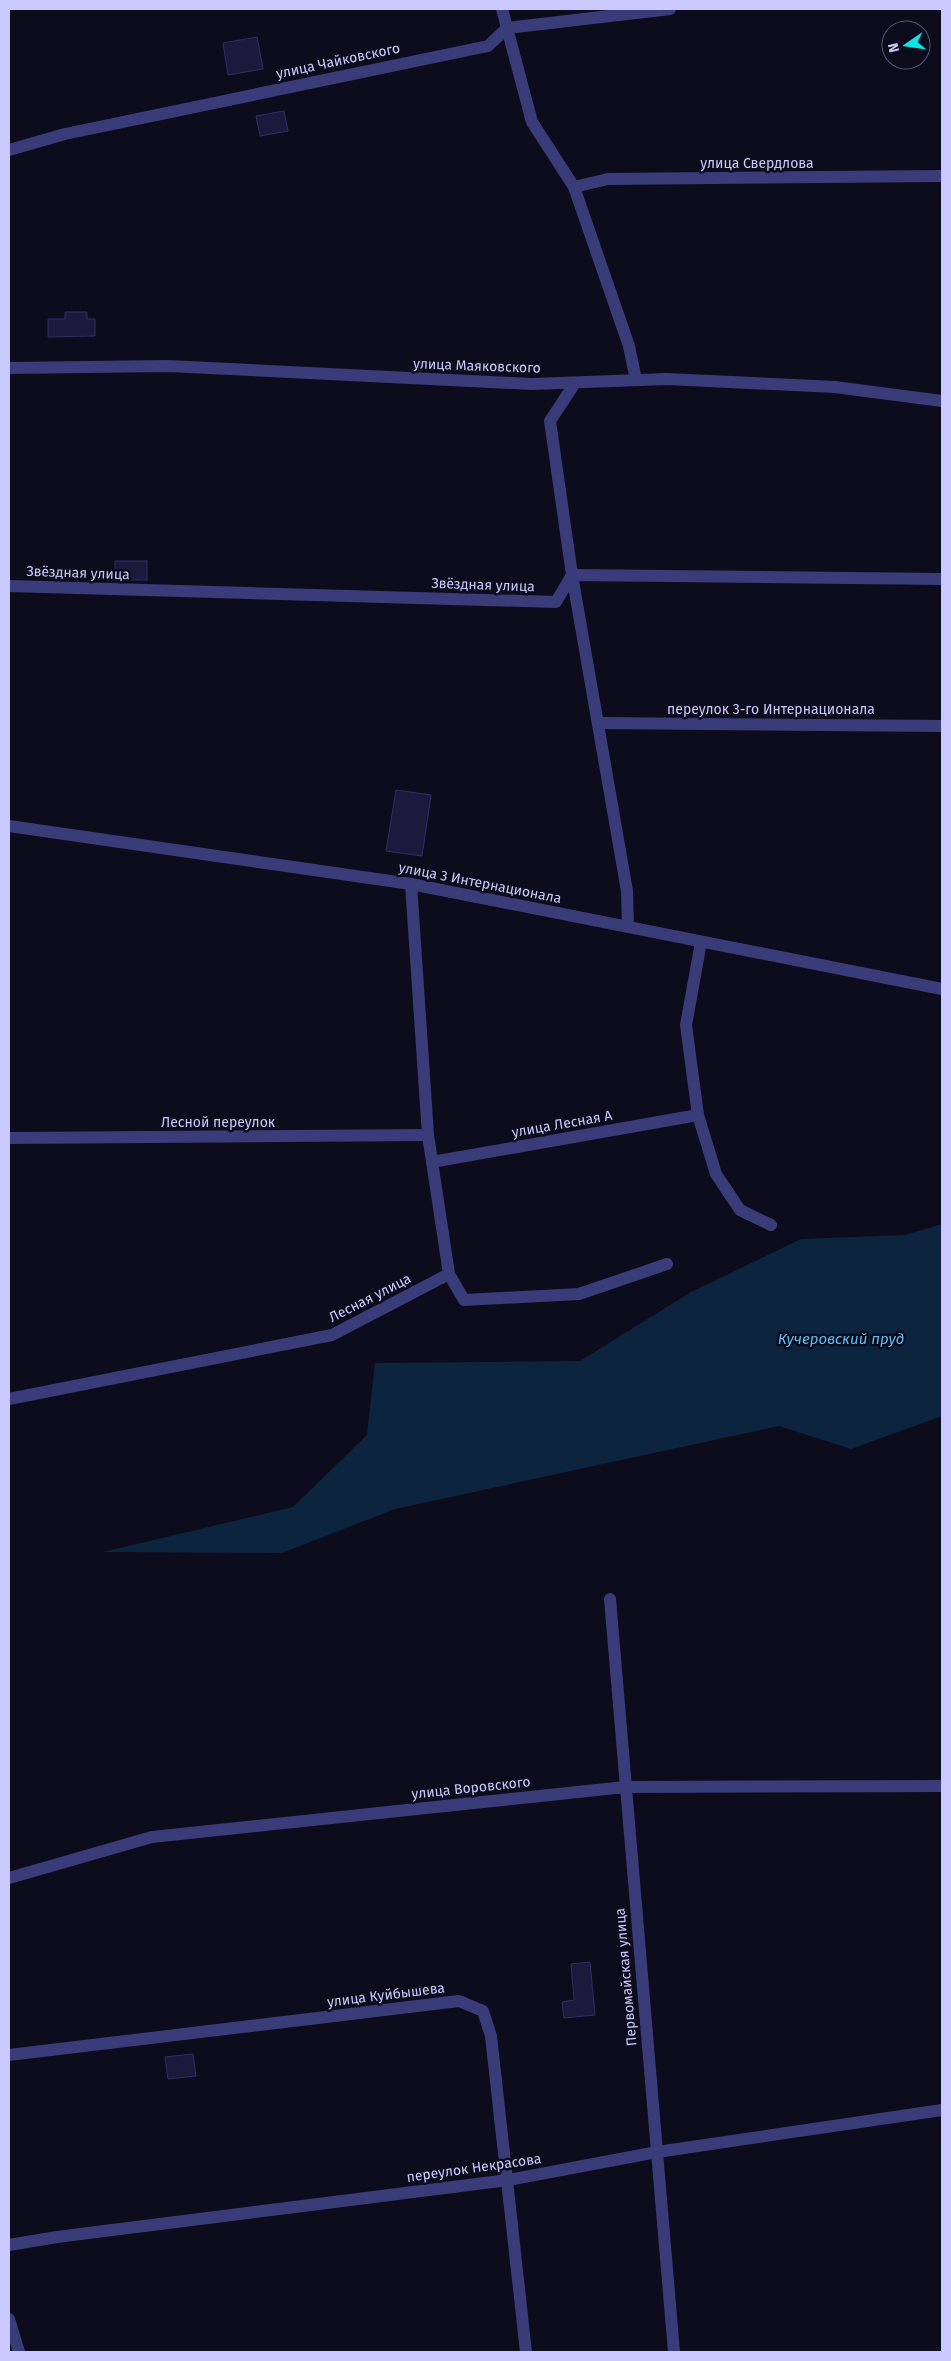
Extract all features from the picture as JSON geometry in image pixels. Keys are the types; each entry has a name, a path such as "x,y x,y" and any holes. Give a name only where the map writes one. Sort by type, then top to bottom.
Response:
{"street":[{"path":"502,9 532,122 574,188 629,346 636,380"},
{"path":"507,28 670,9"},
{"name":"улица Чайковского","path":"9,150 65,134 488,46 507,28"},
{"name":"улица Свердлова","path":"574,188 608,179 942,176"},
{"name":"улица Маяковского","path":"9,368 168,366 532,384 667,379 834,387 942,401"},
{"path":"575,383 550,421 572,575 627,891 628,927"},
{"path":"572,575 942,579"},
{"name":"Звёздная улица","path":"9,586 556,602 572,575"},
{"name":"переулок 3-го Интернационала","path":"599,723 942,726"},
{"name":"улица 3 Интернационала","path":"9,826 410,884 942,989"},
{"path":"410,884 428,1135 450,1274 464,1300 580,1294 667,1264"},
{"path":"702,942 686,1025 698,1115 716,1174 740,1210 771,1225"},
{"name":"улица Лесная А","path":"432,1162 698,1115"},
{"name":"Лесной переулок","path":"9,1138 428,1135"},
{"name":"Лесная улица","path":"9,1399 332,1335 450,1274"},
{"name":"Первомайская улица","path":"610,1599 674,2352"},
{"name":"улица Воровского","path":"9,1878 152,1838 625,1787 942,1786"},
{"name":"улица Куйбышева","path":"9,2055 459,2001 483,2011 491,2036 526,2352"},
{"name":"переулок Некрасова","path":"9,2245 57,2236 508,2180 657,2152 942,2110"},
{"path":"9,2319 19,2352"}],"water":[{"name":"Кучеровский пруд","path":"942,1224 942,1416 851,1449 779,1426 395,1509 282,1553 103,1552 293,1507 367,1435 375,1363 580,1361 691,1292 801,1239 905,1235"}],"building":[{"path":"257,37 263,69 228,75 223,43"},
{"path":"284,111 288,131 260,136 256,116"},
{"path":"65,312 87,312 87,319 95,319 95,336 48,337 48,319 65,319"},
{"path":"115,561 147,561 147,580 115,580"},
{"path":"396,790 431,795 422,856 386,851"},
{"path":"590,1962 595,2015 564,2018 562,2002 574,2000 571,1964"},
{"path":"193,2054 196,2076 168,2079 165,2057"}]}
